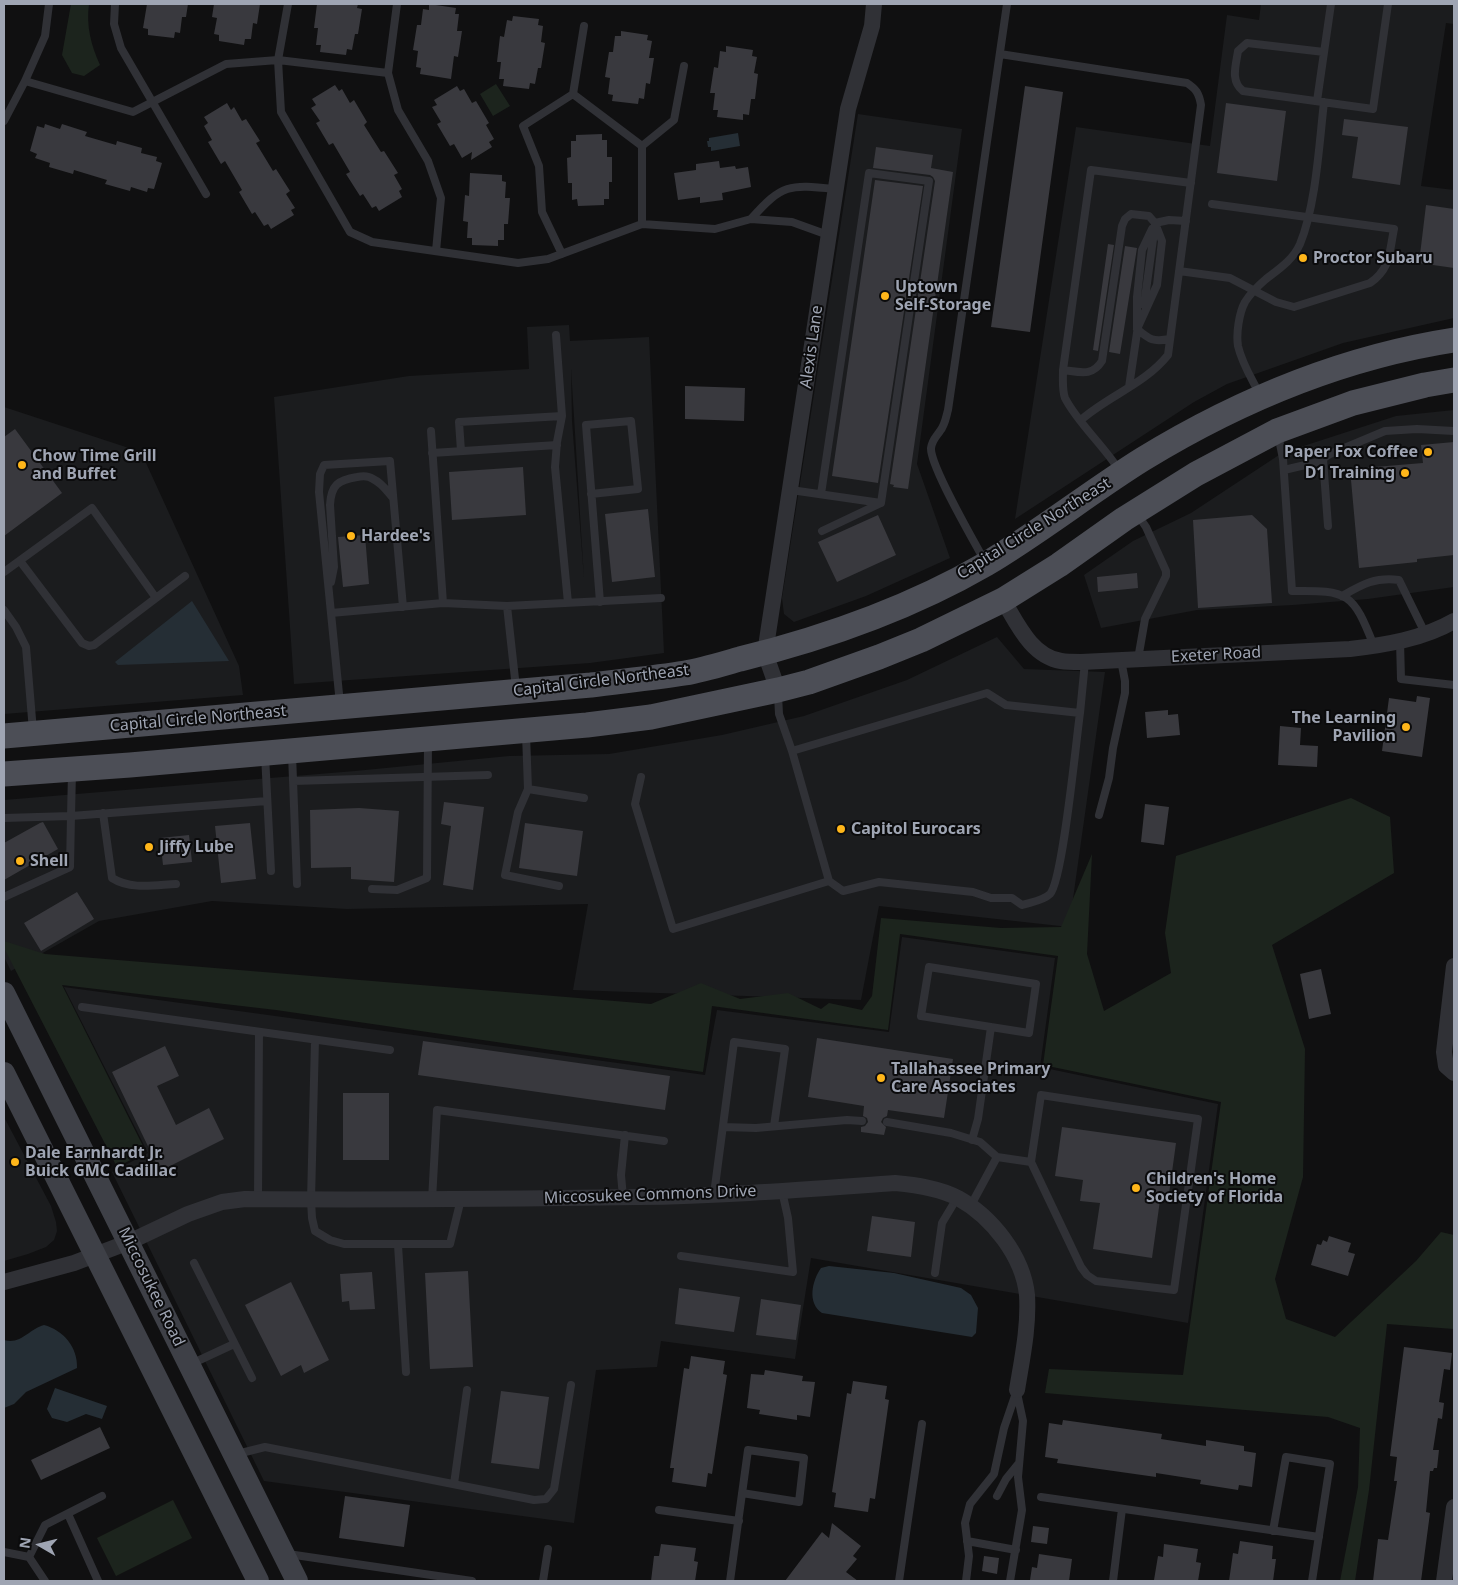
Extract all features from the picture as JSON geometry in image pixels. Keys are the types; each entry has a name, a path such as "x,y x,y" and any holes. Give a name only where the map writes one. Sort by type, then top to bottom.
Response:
{"main road":[{"name":"Capital Circle Northeast","path":"4,736 619,682 686,673 766,653 839,630 915,600 986,564 1122,474 1197,428 1278,389 1349,364 1426,344 1454,340"},
{"path":"4,774 292,751 652,717 809,682 921,640 1003,600 1136,511 1196,474 1277,431 1353,403 1425,384 1454,380"},
{"path":"986,564 1003,600"},
{"path":"516,692 526,730"},
{"path":"264,712 265,753"}],"street":[{"name":"Alexis Lane","path":"778,690 766,653 848,109 872,26 874,4"},
{"name":"Exeter Road","path":"1003,600 1026,638 1041,653 1059,660 1085,662 1350,649 1400,641 1446,626 1454,621"},
{"path":"1454,967 1444,1052 1446,1066 1454,1073"},
{"name":"Miccosukee Road","path":"4,993 297,1581"},
{"path":"4,1073 258,1581"},
{"name":"Miccosukee Commons Drive","path":"4,1282 74,1263 129,1242 188,1214 222,1202 258,1199 461,1200 623,1197 782,1191 895,1183 918,1186 964,1202 992,1225 1008,1246 1019,1266 1026,1294 1027,1320 1017,1390"},
{"path":"1444,1581 1454,1507"}],"lane":[{"path":"4,121 25,81 45,36 49,4"},
{"path":"115,4 114,24 121,48 206,194"},
{"path":"288,4 278,60 280,112 350,232 372,242 518,263 548,259 642,224 715,229 751,219 792,222 828,235"},
{"path":"398,4 388,73 398,110 428,161 440,198 436,251"},
{"path":"986,564 937,472 931,457 931,446 945,421 948,410 1007,4"},
{"path":"1261,397 1244,363 1238,346 1238,330 1246,302 1265,280 1289,261 1300,244 1311,204 1324,52 1331,4"},
{"path":"1324,52 1247,43 1238,51 1234,76 1238,86 1243,91 1373,109 1388,4"},
{"path":"562,254 542,212 539,166 523,126 573,94 584,26"},
{"path":"1000,54 1186,83 1195,88 1200,95 1201,105 1168,356 1158,368 1096,406 1080,420"},
{"path":"25,81 134,112 226,64 278,60 388,73"},
{"path":"642,146 674,120 684,66"},
{"path":"573,94 642,146"},
{"path":"642,146 642,224"},
{"path":"1122,474 1112,458 1080,420 1065,397 1063,370 1092,170 1191,183"},
{"path":"821,494 869,173 929,181 881,503"},
{"path":"751,219 768,199 784,189 796,186 835,188"},
{"path":"1179,271 1230,278 1285,305 1294,307 1370,283 1380,276 1388,259 1394,229 1212,204"},
{"path":"1063,370 1088,373 1097,369 1102,361 1122,226 1125,219 1131,214 1149,216 1155,223 1162,241 1157,285 1137,329"},
{"path":"1155,223 1168,220 1186,221"},
{"path":"1129,387 1137,329 1137,297 1142,250 1155,223"},
{"path":"1137,329 1149,339 1158,341 1170,339"},
{"path":"556,335 562,416 555,467 568,603"},
{"path":"461,451 459,422 562,416"},
{"path":"592,494 638,489 631,421 586,425 600,602"},
{"path":"1284,470 1318,462 1330,454 1385,432 1417,429 1454,431"},
{"path":"431,431 443,603"},
{"path":"1277,431 1284,470 1292,591 1325,590 1342,596 1356,606 1364,619 1374,646"},
{"path":"432,453 557,445"},
{"path":"1323,459 1328,526"},
{"path":"340,706 319,492 320,474 324,465 390,461 403,607"},
{"path":"329,591 334,567 330,495 334,486 343,479 361,476 371,477 382,484 393,498"},
{"path":"791,490 881,503"},
{"path":"822,531 881,503"},
{"path":"4,572 92,508 156,598"},
{"path":"1136,511 1146,527 1166,571 1166,576 1145,619 1138,659"},
{"path":"20,561 82,643 89,646 94,645 185,576"},
{"path":"1342,596 1368,582 1387,578 1399,580 1425,633"},
{"path":"331,613 443,603 507,606 661,598"},
{"path":"507,606 516,692"},
{"path":"4,610 16,627 26,647 34,734"},
{"path":"1400,641 1401,678 1454,685"},
{"path":"1099,815 1109,778 1124,693 1125,681 1121,660"},
{"path":"778,690 780,714 829,881 842,891 879,882 973,892 991,898 1012,898 1022,905 1040,900 1051,893 1060,866 1085,662"},
{"path":"792,752 987,693 1006,705 1080,713"},
{"path":"526,730 528,789 518,812 505,874 558,886"},
{"path":"372,889 397,890 426,878 428,739"},
{"path":"292,751 298,884"},
{"path":"265,753 271,871"},
{"path":"4,897 70,867 72,769"},
{"path":"294,781 488,776"},
{"path":"642,777 635,804 673,929 829,881"},
{"path":"528,789 584,798"},
{"path":"4,817 71,816 267,801"},
{"path":"103,813 112,878 121,884 131,886 176,884"},
{"path":"929,967 1036,984 1029,1033 991,1027 921,1016 929,967"},
{"path":"82,1006 390,1050"},
{"path":"972,1140 978,1119 991,1027"},
{"path":"258,1199 259,1032"},
{"path":"315,1040 312,1200 312,1218 315,1231 330,1240 344,1244 450,1244 461,1200"},
{"path":"714,1194 734,1042 785,1049 774,1126"},
{"path":"1041,1096 1198,1119 1174,1290 1096,1281 1087,1275 1081,1267 1031,1162 1041,1096"},
{"path":"432,1200 437,1110 664,1140"},
{"path":"723,1127 756,1128 847,1120 862,1121"},
{"path":"887,1122 951,1133 980,1142 997,1157 1031,1162"},
{"path":"623,1197 621,1175 626,1135"},
{"path":"935,1273 942,1223 964,1202 997,1157"},
{"path":"681,1256 793,1272 788,1218 782,1191"},
{"path":"398,1244 406,1372"},
{"path":"194,1263 252,1378"},
{"path":"190,1365 234,1344"},
{"path":"234,1455 265,1447 534,1500 546,1499 554,1489 571,1385"},
{"path":"454,1484 467,1390"},
{"path":"1010,1581 1022,1510 1018,1477 1023,1421 1017,1390"},
{"path":"966,1581 969,1556 965,1523 970,1504 994,1474 1004,1428 1017,1390"},
{"path":"899,1581 922,1424"},
{"path":"730,1581 748,1450 804,1458 799,1502 742,1494"},
{"path":"1273,1530 1286,1457 1330,1464 1312,1581"},
{"path":"997,1496 1006,1479 1019,1463"},
{"path":"29,1558 45,1525 102,1496"},
{"path":"1041,1497 1319,1537"},
{"path":"1113,1581 1122,1509"},
{"path":"659,1510 738,1521"},
{"path":"68,1514 98,1581"},
{"path":"967,1541 1016,1550"},
{"path":"543,1581 548,1549"},
{"path":"4,1552 29,1558 45,1581"},
{"path":"283,1554 472,1581"}],"shaded area":[{"path":"71,4 89,4 88,20 90,35 100,65 84,76 72,73 62,55"},
{"path":"1261,4 1454,4 1454,24 1446,23 1421,186 1454,190 1454,318 1343,343 1227,384 1194,402 1015,519 1076,127 1210,146 1227,15 1259,20"},
{"path":"496,84 510,106 493,116 480,94"},
{"name":"Uptown Self-Storage","path":"858,114 962,129 917,464 950,558 866,596 794,622 784,614 782,598"},
{"path":"738,133 740,146 711,151 711,147 708,147 707,141 709,141 709,138"},
{"path":"569,325 570,341 649,337 664,653 590,663 294,684 274,397 409,376 529,369 527,327","holes":["571,368 584,579 572,421"]},
{"path":"4,407 141,452 239,666 243,695 4,714"},
{"path":"1454,410 1454,587 1368,599 1197,610 1101,628 1084,575 1133,541 1191,513 1282,453 1396,416"},
{"path":"192,601 229,661 118,665 115,662"},
{"name":"Capitol Eurocars","path":"997,637 1024,669 1105,672 1069,927 879,906 861,1000 573,990 588,904 347,909 212,901 99,921 11,971 4,957 4,800 355,771 509,756 609,754 722,735 804,716 907,680"},
{"path":"1351,798 1390,817 1394,873 1272,945 1305,1049 1303,1177 1275,1279 1286,1319 1335,1337 1416,1261 1441,1232 1454,1235 1454,1329 1387,1324 1369,1490 1355,1581 1340,1581 1358,1487 1360,1428 1328,1417 1045,1393 1049,1369 1183,1375 1221,1102 1043,1065 1058,956 900,934 888,1030 712,1006 703,1072 276,1010 62,985 146,1152 117,1167 4,948 4,941 45,954 651,1004 701,983 740,999 788,993 821,1009 829,1003 862,1010 872,996 881,918 1001,928 1061,927 1092,854 1087,954 1104,1011 1171,973 1165,933 1176,856"},
{"path":"902,937 1055,958 1040,1067 1218,1104 1188,1323 811,1258 795,1359 661,1341 657,1367 596,1370 574,1523 264,1481 112,1172 148,1153 64,987 705,1075 717,1010 889,1032"},
{"name":"Dale Earnhardt Jr. Buick GMC Cadillac","path":"4,1117 51,1206 57,1231 54,1240 46,1247 4,1261"},
{"path":"829,1266 894,1273 961,1288 971,1295 978,1308 976,1333 972,1337 822,1313 814,1304 813,1285 821,1268"},
{"path":"44,1325 51,1327 68,1340 75,1353 77,1368 26,1392 14,1404 4,1408 4,1340 20,1339"},
{"path":"55,1388 107,1406 102,1419 86,1414 67,1422 52,1418 47,1409"},
{"path":"173,1500 192,1538 116,1576 97,1538"}],"building":[{"path":"147,4 188,4 186,17 182,17 180,33 175,32 174,38 148,35 148,29 143,28"},
{"path":"214,4 260,4 257,24 253,23 251,39 245,39 244,45 219,41 219,35 214,34 217,18 212,17"},
{"path":"317,4 358,4 357,8 362,9 358,34 355,34 352,50 347,49 346,55 320,52 321,45 316,45 318,28 314,28"},
{"path":"429,4 456,8 455,14 459,14 457,31 462,31 458,57 454,56 451,79 420,74 421,68 416,67 418,51 413,50 417,25 421,25 423,9 429,10"},
{"path":"513,16 539,19 538,25 543,26 541,42 545,43 541,68 538,68 535,84 530,83 529,89 503,86 504,79 499,79 501,62 497,62 500,36 504,37 507,20 512,21"},
{"path":"621,31 648,35 647,40 652,41 649,58 654,58 650,84 646,83 644,99 639,98 638,104 612,101 613,95 608,94 610,78 605,77 609,52 613,52 615,36 621,36"},
{"path":"726,46 753,50 752,56 757,57 754,73 758,74 755,99 751,99 749,115 743,114 743,120 717,117 718,110 713,110 715,93 710,93 714,67 718,68 720,51 726,52"},
{"path":"335,85 339,91 342,89 350,103 354,100 367,122 364,125 381,152 384,151 398,173 394,175 402,189 399,191 402,197 379,211 376,206 372,208 363,194 360,196 346,174 350,172 333,143 329,145 316,123 320,121 311,108 316,105 312,99"},
{"path":"457,86 460,91 464,89 472,103 476,101 489,123 486,125 494,139 489,142 492,147 471,160 472,152 462,158 454,144 450,146 437,124 441,122 432,107 437,105 434,100"},
{"path":"1025,86 1063,92 1030,332 991,327"},
{"path":"227,103 231,110 234,107 242,121 246,119 260,141 256,143 273,171 276,169 290,191 286,194 295,208 291,210 294,215 271,229 268,224 264,226 255,212 252,214 239,192 242,190 225,161 221,164 208,142 212,140 204,126 208,123 204,117"},
{"path":"1226,103 1286,111 1277,181 1217,173"},
{"path":"1344,119 1408,127 1400,185 1352,178 1358,137 1342,135"},
{"path":"45,124 60,129 62,124 87,132 85,136 116,145 117,141 142,148 141,153 157,157 156,161 162,163 154,189 148,188 147,192 131,187 130,191 105,184 107,180 74,170 73,174 49,167 50,163 35,158 37,154 30,151 37,126 44,128"},
{"path":"602,134 602,140 607,140 607,157 612,157 612,182 609,182 609,199 604,199 604,205 578,206 577,199 572,200 572,183 568,183 567,158 571,157 571,141 576,141 576,135"},
{"path":"876,147 933,155 931,168 953,172 908,489 893,487 894,485 890,484 935,181 930,175 873,168"},
{"path":"719,161 720,168 735,166 736,169 748,167 751,187 722,193 723,200 700,203 700,197 678,200 674,173 696,170 696,164"},
{"path":"470,173 502,175 502,181 506,182 505,198 510,198 508,224 504,224 504,240 498,240 498,246 472,245 472,238 467,238 468,222 463,221 465,195 469,196"},
{"path":"875,180 923,186 878,483 832,476"},
{"path":"1426,205 1454,209 1454,268 1419,263"},
{"path":"1108,244 1114,245 1098,351 1093,350"},
{"path":"1125,246 1137,248 1120,354 1109,352"},
{"path":"685,386 745,388 744,421 685,419"},
{"name":"Chow Time Grill and Buffet","path":"15,429 62,493 4,536 4,437"},
{"path":"1454,442 1454,555 1417,559 1417,562 1359,568 1350,469 1423,463 1421,445"},
{"path":"523,467 526,515 452,520 449,472"},
{"path":"648,509 655,577 612,582 605,514"},
{"path":"878,515 896,555 837,582 818,542"},
{"path":"1252,515 1267,529 1272,603 1198,608 1193,520"},
{"path":"365,535 369,584 343,587 338,537"},
{"path":"1137,573 1138,588 1098,592 1097,577"},
{"name":"The Learning Pavilion","path":"1417,696 1430,698 1422,757 1382,751 1389,698 1416,702"},
{"path":"1168,710 1168,715 1178,714 1180,735 1147,738 1145,712"},
{"path":"1280,726 1301,728 1300,745 1318,746 1317,767 1278,765"},
{"path":"444,802 484,807 473,890 443,885 451,826 441,824"},
{"path":"1145,804 1169,807 1164,845 1141,842"},
{"path":"359,808 399,811 394,882 351,879 351,867 311,868 310,810"},
{"name":"Shell","path":"43,822 58,849 4,880 4,843"},
{"path":"250,823 256,879 221,883 215,826"},
{"path":"525,823 583,831 577,876 519,868"},
{"path":"189,835 192,862 163,865 160,838"},
{"path":"77,892 94,919 41,951 24,923"},
{"path":"1321,969 1331,1014 1309,1019 1300,974"},
{"name":"Tallahassee Primary Care Associates","path":"817,1038 953,1059 944,1118 888,1110 887,1116 881,1122 886,1127 884,1135 861,1132 861,1127 865,1126 868,1122 867,1118 863,1116 864,1106 808,1097"},
{"path":"423,1041 670,1076 665,1110 418,1075"},
{"path":"165,1046 179,1076 157,1086 176,1125 209,1108 224,1139 160,1171 112,1072"},
{"path":"343,1093 389,1093 389,1160 343,1160"},
{"name":"Children's Home Society of Florida","path":"1062,1127 1176,1143 1169,1194 1161,1193 1152,1258 1093,1249 1100,1203 1080,1201 1083,1180 1055,1176"},
{"path":"872,1216 915,1222 911,1257 867,1251"},
{"path":"1329,1236 1351,1243 1348,1252 1355,1254 1348,1276 1311,1265 1317,1244 1321,1245 1323,1240 1327,1242"},
{"path":"468,1271 473,1367 430,1369 425,1273"},
{"path":"372,1272 375,1309 350,1310 349,1301 342,1302 340,1274"},
{"path":"291,1282 329,1360 304,1373 301,1365 281,1376 245,1305"},
{"path":"679,1288 740,1297 734,1332 675,1324"},
{"path":"761,1299 801,1305 796,1340 756,1335"},
{"path":"1404,1347 1452,1353 1450,1370 1444,1369 1439,1402 1444,1403 1442,1419 1438,1418 1433,1450 1439,1450 1437,1468 1430,1471 1426,1512 1430,1513 1421,1581 1373,1581 1378,1539 1388,1540 1397,1481 1394,1481 1397,1457 1390,1456"},
{"path":"691,1356 725,1361 723,1374 727,1375 712,1474 708,1473 706,1487 672,1482 674,1468 670,1468 684,1368 689,1369"},
{"path":"765,1370 803,1376 802,1381 815,1382 810,1417 797,1415 797,1420 759,1414 760,1410 747,1408 751,1374 764,1375"},
{"path":"853,1381 887,1386 885,1399 889,1400 875,1499 870,1498 868,1512 834,1507 836,1493 832,1492 847,1393 851,1394"},
{"path":"501,1391 549,1397 539,1469 491,1463"},
{"path":"1063,1420 1162,1434 1161,1439 1206,1446 1206,1440 1244,1446 1244,1451 1256,1453 1252,1487 1239,1485 1238,1490 1200,1484 1201,1480 1156,1473 1156,1477 1057,1463 1058,1459 1045,1457 1049,1423 1062,1425"},
{"path":"100,1427 110,1448 41,1480 31,1460"},
{"path":"345,1496 410,1505 404,1547 339,1538"},
{"path":"832,1523 861,1546 853,1556 857,1559 846,1572 858,1581 785,1581 822,1532 829,1538"},
{"path":"1033,1526 1049,1528 1047,1544 1031,1542"},
{"path":"1240,1541 1273,1546 1272,1559 1276,1559 1273,1581 1229,1581 1233,1553 1238,1554"},
{"path":"661,1544 696,1548 694,1561 698,1562 695,1581 651,1581 654,1556 659,1556"},
{"path":"1164,1544 1198,1549 1196,1562 1201,1563 1198,1581 1154,1580 1158,1556 1163,1557"},
{"path":"1039,1554 1072,1559 1069,1581 1030,1580 1032,1567 1037,1568"},
{"path":"984,1556 999,1558 997,1574 982,1571"}],"place":[{"name":"Proctor Subaru","path":"1303,258"},
{"name":"Uptown Self-Storage","path":"885,296"},
{"name":"Paper Fox Coffee","path":"1428,452"},
{"name":"Chow Time Grill and Buffet","path":"22,465"},
{"name":"D1 Training","path":"1405,473"},
{"name":"Hardee's","path":"351,536"},
{"name":"The Learning Pavilion","path":"1406,727"},
{"name":"Capitol Eurocars","path":"841,829"},
{"name":"Jiffy Lube","path":"149,847"},
{"name":"Shell","path":"20,861"},
{"name":"Tallahassee Primary Care Associates","path":"881,1078"},
{"name":"Dale Earnhardt Jr. Buick GMC Cadillac","path":"15,1162"},
{"name":"Children's Home Society of Florida","path":"1136,1188"}]}
